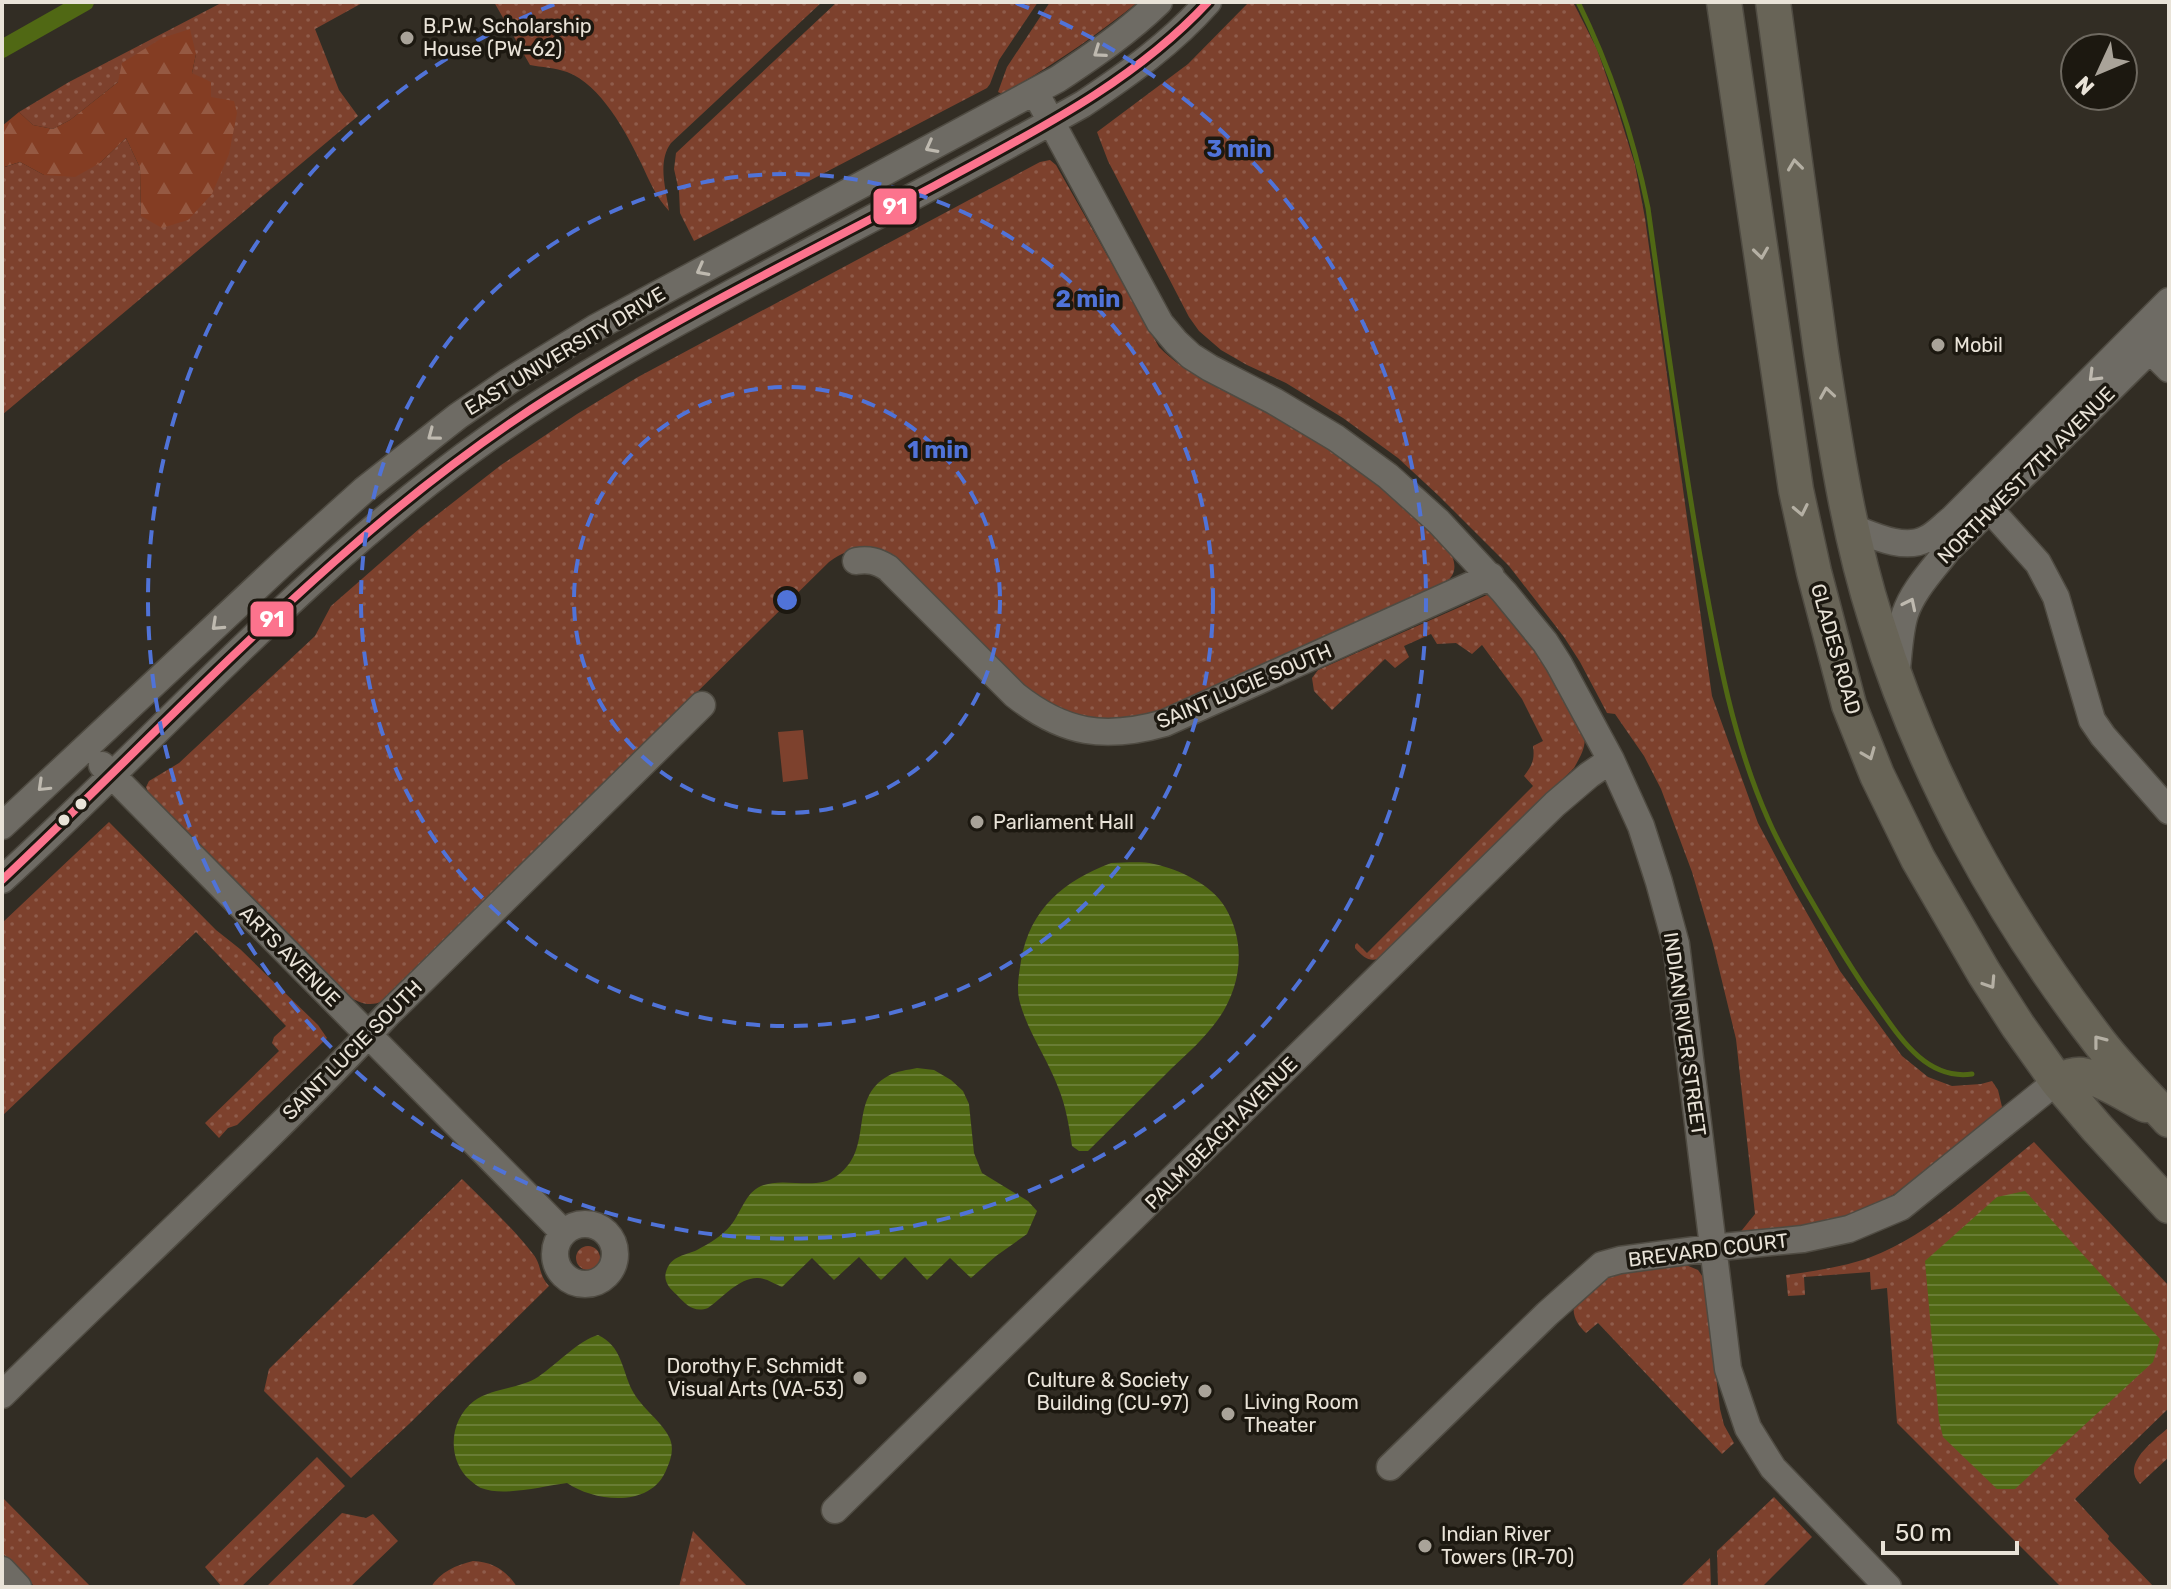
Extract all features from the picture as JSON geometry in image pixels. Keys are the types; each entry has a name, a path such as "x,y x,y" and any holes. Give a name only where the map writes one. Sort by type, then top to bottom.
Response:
{"main road":[{"name":"GLADES ROAD","path":"1724,2 1796,490 1849,705 1877,775 1918,859 1984,973 2057,1081 2169,1206"},
{"path":"1773,2 1839,470 1875,619 1896,680 1974,855 2027,943 2101,1045 2166,1117"},
{"path":"1750,176 1786,227 1804,238"},
{"path":"2057,1081 2083,1075 2166,1117"}],"street":[{"name":"EAST UNIVERSITY DRIVE","path":"2,826 364,490 458,416 595,328 1035,92 1103,49 1159,2"},
{"name":"EAST UNIVERSITY DRIVE","path":"2,880 337,559 383,518 489,438 573,381 627,350 1052,121 1131,72 1169,41 1208,2"},
{"name":"INDIAN RIVER STREET","path":"1035,92 1160,323 1176,342 1210,368 1336,438 1388,476 1439,522 1491,576 1545,642 1583,705 1641,826 1676,944 1711,1248 1728,1369 1741,1411 1754,1441 1781,1479 1888,1587"},
{"name":"NORTHWEST 7TH AVENUE","path":"1896,680 1904,617 1911,600 1983,501 2142,342 2169,301"},
{"name":"NORTHWEST 7TH AVENUE","path":"2142,342 2169,331"},
{"path":"2142,342 2169,369"},
{"name":"NORTHWEST 7TH AVENUE","path":"1851,527 1883,539 1910,543 1926,540 1952,519 1983,501"},
{"path":"1983,501 2038,563 2056,597 2092,720 2167,805"},
{"name":"SAINT LUCIE SOUTH","path":"856,561 868,559 888,568 1015,695 1032,708 1062,724 1111,732 1128,732 1165,723 1491,576"},
{"name":"SAINT LUCIE SOUTH","path":"2,1395 702,705"},
{"name":"ARTS AVENUE","path":"85,748 563,1232"},
{"name":"PALM BEACH AVENUE","path":"835,1510 1544,815 1611,760"},
{"name":"BREVARD COURT","path":"1390,1467 1547,1314 1602,1265 1711,1248 1803,1239 1849,1229 1901,1207 2057,1081"},
{"path":"2,1570 18,1587"}],"shaded area":[{"path":"223,2 364,2 315,29 339,90 358,116 2,415 2,153 5,167 20,162 44,175 100,163 126,138 140,168 141,216 211,97 192,73 196,54 118,82 70,120 53,129 33,125 19,112 69,82"},
{"path":"494,2 822,2 671,143 663,167 669,211 653,188 620,124 601,98 591,87 567,72 530,65"},
{"path":"837,2 1038,2 999,60 987,88 694,241 680,213 674,169 676,153"},
{"path":"1050,2 1138,2 1055,62 1002,94 998,92 1007,67"},
{"path":"1249,2 1573,2 1597,49 1635,165 1712,696 1758,823 1840,971 1902,1056 1928,1077 1952,1086 1992,1081 1998,1090 2003,1111 1933,1167 1877,1204 1829,1222 1738,1235 1755,1214 1736,1039 1692,872 1661,789 1644,756 1615,714 1607,713 1564,637 1509,566 1439,496 1398,458 1343,418 1286,383 1221,350 1199,331 1189,317 1108,161 1097,132 1188,64"},
{"path":"1050,160 1056,165 1159,347 1194,374 1284,419 1363,473 1447,546 1454,565 1453,574 1446,582 1164,711 1127,719 1109,719 1075,714 1026,689 887,552 870,549 849,551 829,562 385,1000 374,1004 347,996 148,792 146,787 149,781 179,763 315,636 331,606 419,529 501,465 638,377 1040,162"},
{"path":"1487,595 1545,664 1584,733 1585,743 1574,768 1384,957 1368,959 1355,945 1357,943 1367,953 1533,786 1524,776 1532,762 1533,746 1543,741 1522,699 1482,645 1472,654 1456,643 1437,644 1431,634 1404,646 1409,657 1395,668 1385,659 1332,710 1314,691 1312,678 1318,670"},
{"path":"803,730 808,779 783,782 778,732"},
{"path":"109,822 216,930 240,949 318,1025 327,1038 237,1125 228,1128 219,1138 205,1123 279,1051 272,1043 286,1026 196,932 2,1116 2,923"},
{"path":"1111,863 1164,866 1194,879 1212,892 1225,907 1232,922 1239,952 1238,968 1230,998 1208,1033 1088,1151 1079,1151 1072,1146 1067,1116 1054,1076 1023,1014 1019,976 1026,942 1041,911 1078,878"},
{"path":"917,1068 934,1070 963,1091 969,1104 974,1153 982,1173 1028,1201 1037,1211 1027,1234 971,1278 950,1258 927,1280 905,1257 881,1280 859,1257 834,1280 812,1258 782,1287 764,1279 751,1279 738,1284 708,1308 691,1307 671,1290 665,1277 669,1265 724,1233 756,1189 770,1183 820,1182 838,1175 856,1151 868,1097 876,1086 891,1074"},
{"path":"2034,1142 2169,1286 2169,1408 2075,1499 2154,1587 2061,1587 1897,1423 1887,1288 1871,1290 1870,1272 1804,1277 1805,1295 1788,1296 1786,1275 1850,1263 1893,1247 1936,1221"},
{"path":"462,1179 525,1244 536,1258 549,1286 351,1478 264,1391 269,1369"},
{"path":"2025,1191 2160,1339 2153,1362 2015,1489 1997,1489 1943,1437 1925,1261 1997,1197"},
{"path":"588,1246 596,1250 600,1258 596,1266 588,1270 580,1266 576,1258 580,1250"},
{"path":"1686,1265 1698,1270 1705,1280 1720,1409 1734,1443 1722,1454 1598,1323 1586,1333 1574,1313 1574,1304 1606,1275"},
{"path":"598,1335 617,1352 636,1397 670,1439 671,1458 660,1481 636,1496 622,1498 592,1494 567,1483 501,1491 481,1488 472,1482 457,1462 454,1451 455,1429 466,1409 481,1397 538,1377 575,1347"},
{"path":"2169,1427 2169,1457 2140,1484 2135,1476 2137,1461 2148,1445"},
{"path":"317,1457 345,1486 241,1587 222,1587 205,1567"},
{"path":"2,1497 91,1587 35,1587 2,1553"},
{"path":"1774,1497 1812,1537 1762,1587 1718,1587 1717,1551"},
{"path":"342,1513 366,1518 373,1514 398,1541 350,1587 266,1587"},
{"path":"693,1531 748,1587 679,1587"},
{"path":"1710,1558 1711,1587 1680,1587"},
{"path":"473,1561 498,1568 517,1587 431,1587 449,1570"}],"green space":[{"path":"190,29 196,54 192,73 211,82 211,97 234,101 237,113 229,154 212,194 188,220 162,228 141,216 140,168 126,138 100,163 75,177 44,175 20,162 4,167 2,126 19,112 33,125 53,129 70,120 118,82 122,63 162,38"}],"waterway":[{"path":"2,49 85,2"},
{"path":"1578,2 1611,77 1642,181 1712,623 1734,723 1755,788 1800,880 1848,962 1891,1025 1925,1062 1939,1070 1972,1074"}],"transit line":[{"name":"91","path":"2,880 265,625 402,504 474,449 550,397 644,341 1079,105 1147,58 1208,2"}],"place":[{"name":"B.P.W. Scholarship House (PW-62)","path":"407,38"},
{"name":"Mobil","path":"1938,345"},
{"name":"Parliament Hall","path":"977,822"},
{"name":"Dorothy F. Schmidt Visual Arts (VA-53)","path":"860,1378"},
{"name":"Culture & Society Building (CU-97)","path":"1205,1391"},
{"name":"Living Room Theater","path":"1228,1414"},
{"name":"Indian River Towers (IR-70)","path":"1425,1546"}]}
